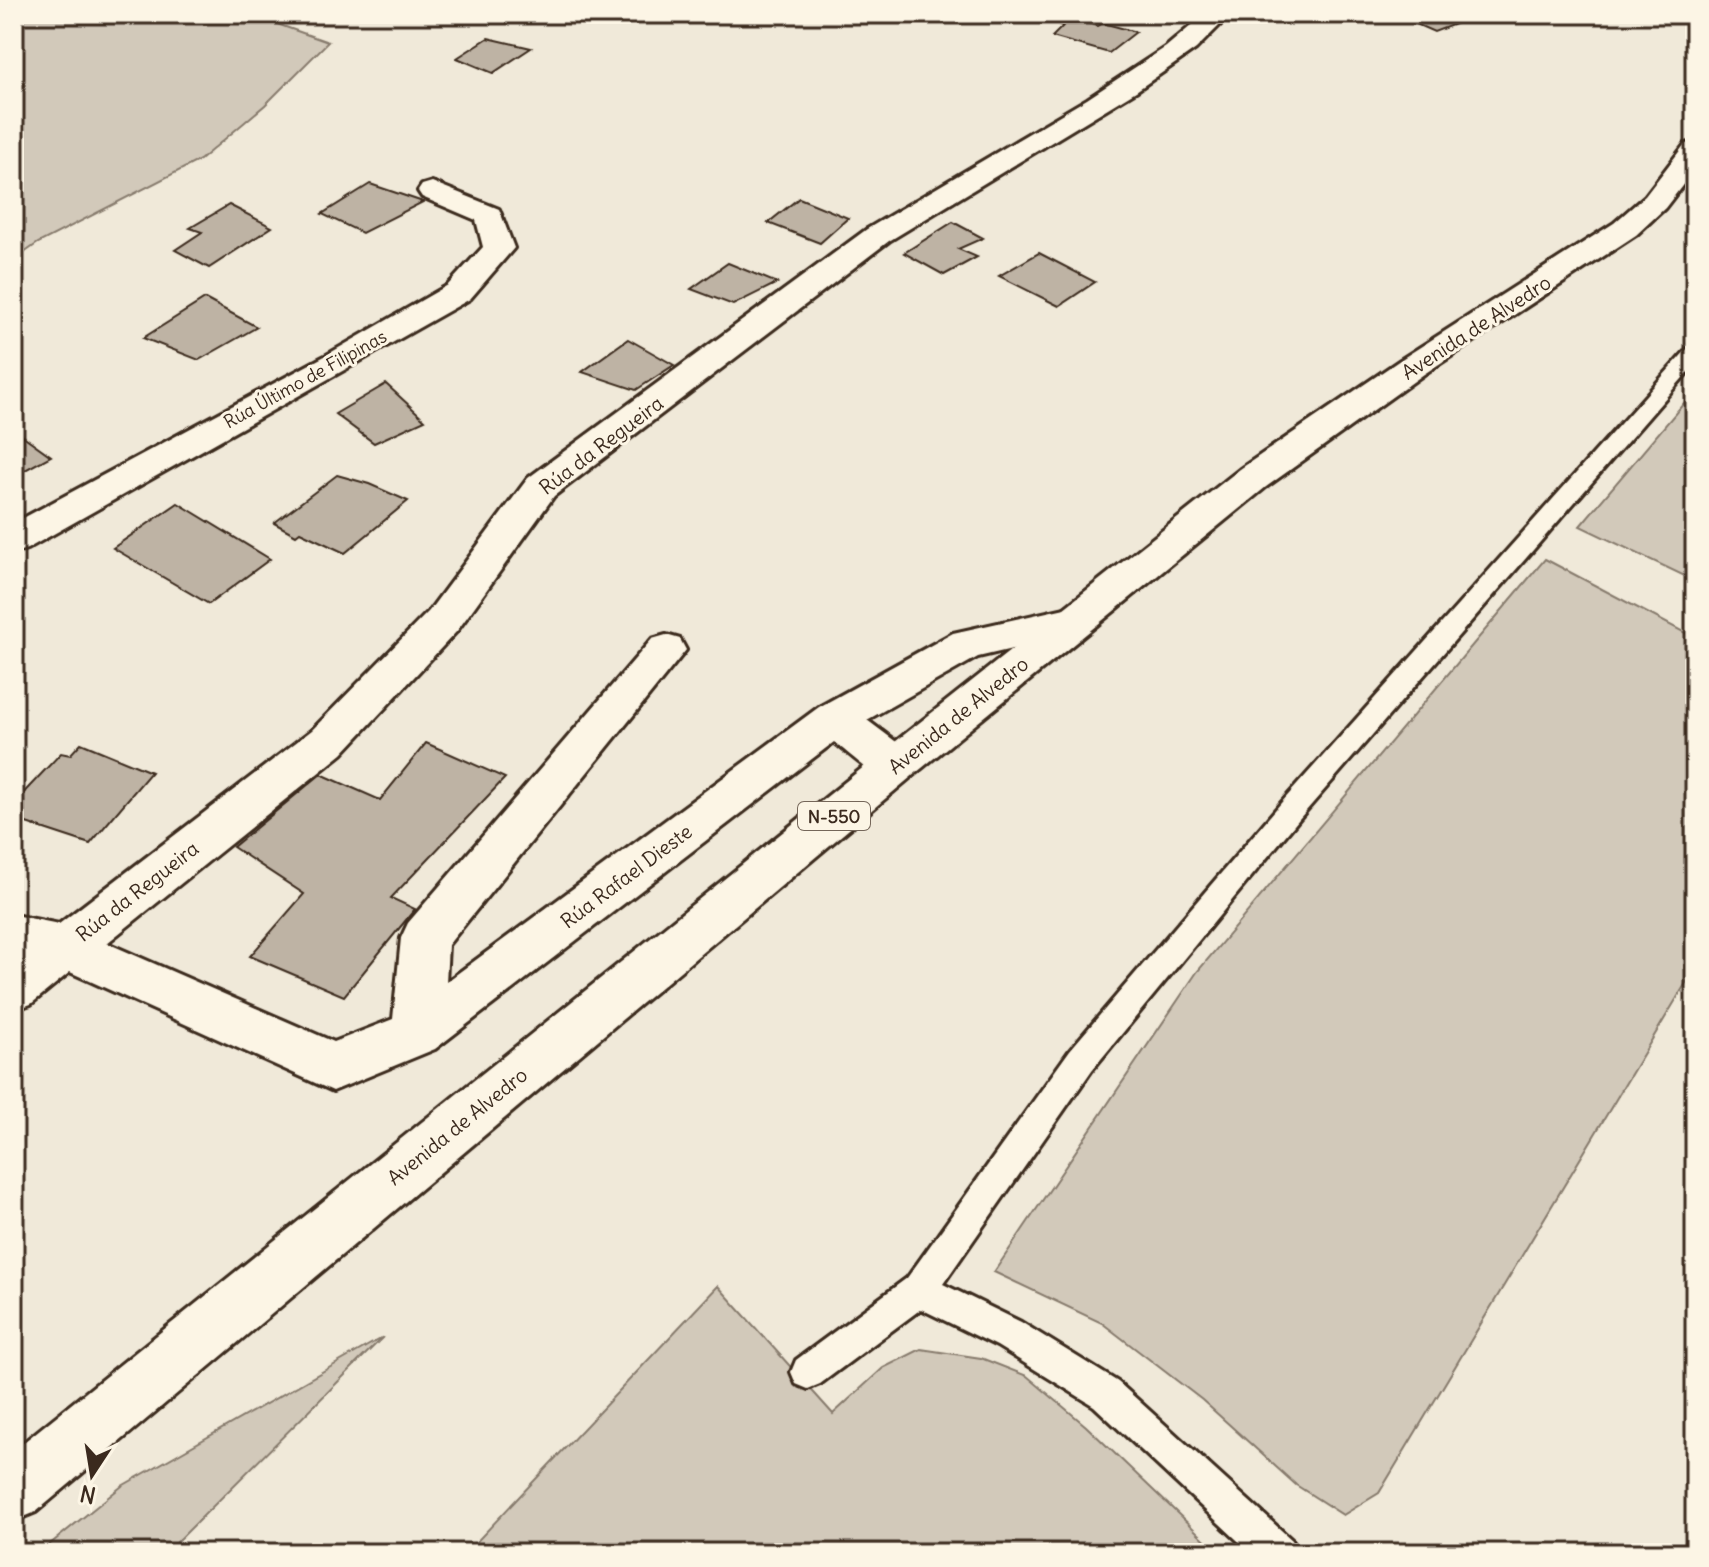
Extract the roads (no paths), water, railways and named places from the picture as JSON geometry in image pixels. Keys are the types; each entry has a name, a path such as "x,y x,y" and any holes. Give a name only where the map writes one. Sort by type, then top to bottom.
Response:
{"main road":[{"name":"Rúa da Regueira","path":"14,988 327,742 443,621 541,487 878,235 936,197 1087,112 1197,39 1219,14"},
{"name":"Avenida de Alvedro","path":"14,1490 896,765 1253,478 1412,367 1625,229 1655,202 1695,150"},
{"name":"Rúa Último de Filipinas","path":"14,540 335,364 459,292 499,248 489,215 432,191"},
{"name":"Rúa Rafael Dieste","path":"14,936 65,947 333,1067 417,1033 834,719 967,644 1074,621"},
{"path":"417,1033 425,938 666,650"},
{"path":"834,719 896,765"}],"lane":[{"path":"808,1372 919,1290 1081,1060 1290,811 1695,352"},
{"path":"919,1290 1009,1334 1106,1394 1279,1553"}]}
